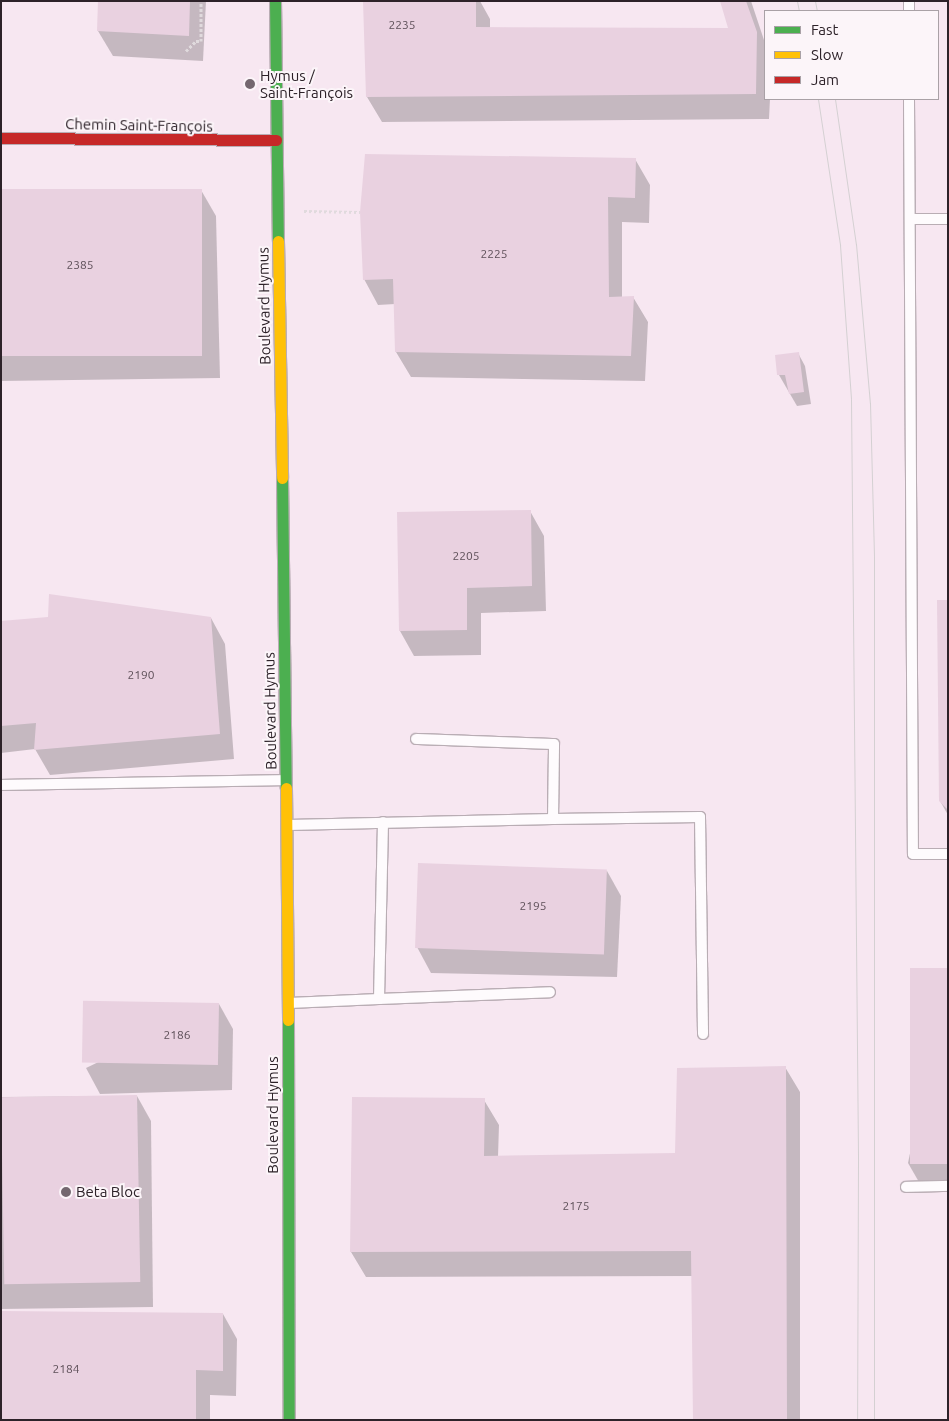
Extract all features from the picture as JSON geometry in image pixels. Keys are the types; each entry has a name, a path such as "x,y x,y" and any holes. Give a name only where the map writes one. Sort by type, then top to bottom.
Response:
{"street":[{"name":"Boulevard Hymus","path":"275,1 287,825 288,1420"},
{"name":"Chemin Saint-François","path":"1,138 276,140"}],"lane":[{"path":"909,100 913,854 948,854"},
{"path":"910,220 948,220"},
{"path":"416,739 554,744 553,819"},
{"path":"1,785 286,780"},
{"path":"287,825 700,817 704,1034"},
{"path":"379,999 383,822"},
{"path":"287,1003 550,992"},
{"path":"906,1187 948,1186"}],"path":[{"path":"186,51 196,41 201,41 201,1"},
{"path":"304,211 360,212"}],"building":[{"path":"98,1 190,1 189,36 97,31"},
{"path":"363,1 476,1 476,27 728,28 720,1 746,1 757,32 756,94 366,97"},
{"path":"365,154 636,158 635,198 608,197 609,297 634,296 631,356 395,352 393,279 363,280 360,212"},
{"path":"1,189 202,189 202,356 1,356"},
{"path":"799,352 804,392 789,394 785,375 777,375 775,355"},
{"path":"531,510 532,586 467,588 467,630 399,631 397,512"},
{"path":"49,594 211,617 220,734 34,750 36,723 1,726 1,621 48,617"},
{"path":"937,600 948,600 948,810 939,801"},
{"path":"418,863 607,870 604,955 415,948"},
{"path":"910,968 948,968 948,1164 910,1164"},
{"path":"83,1001 219,1003 218,1065 82,1063"},
{"path":"786,1066 787,1420 693,1420 691,1251 350,1252 352,1097 485,1098 484,1156 675,1153 677,1068"},
{"path":"137,1095 140,1282 4,1284 1,1097"},
{"path":"1,1311 223,1313 223,1371 196,1370 196,1420 1,1420"}],"tram line":[{"path":"797,1 799,10"},
{"path":"815,1 817,10"},
{"path":"818,100 840,245 851,399 858,1161 857,1420"},
{"path":"835,100 856,244 870,403 874,556 874,1420"}],"traffic: fast":[{"path":"275,1 278,241"},
{"path":"282,478 286,788"},
{"path":"288,1020 289,1420"}],"traffic: slow":[{"path":"278,241 282,478"},
{"path":"286,788 288,1020"}],"traffic: jam":[{"path":"1,138 276,140"}],"place":[{"name":"Hymus / Saint-François","path":"250,84"},
{"name":"Beta Bloc","path":"66,1192"}]}
